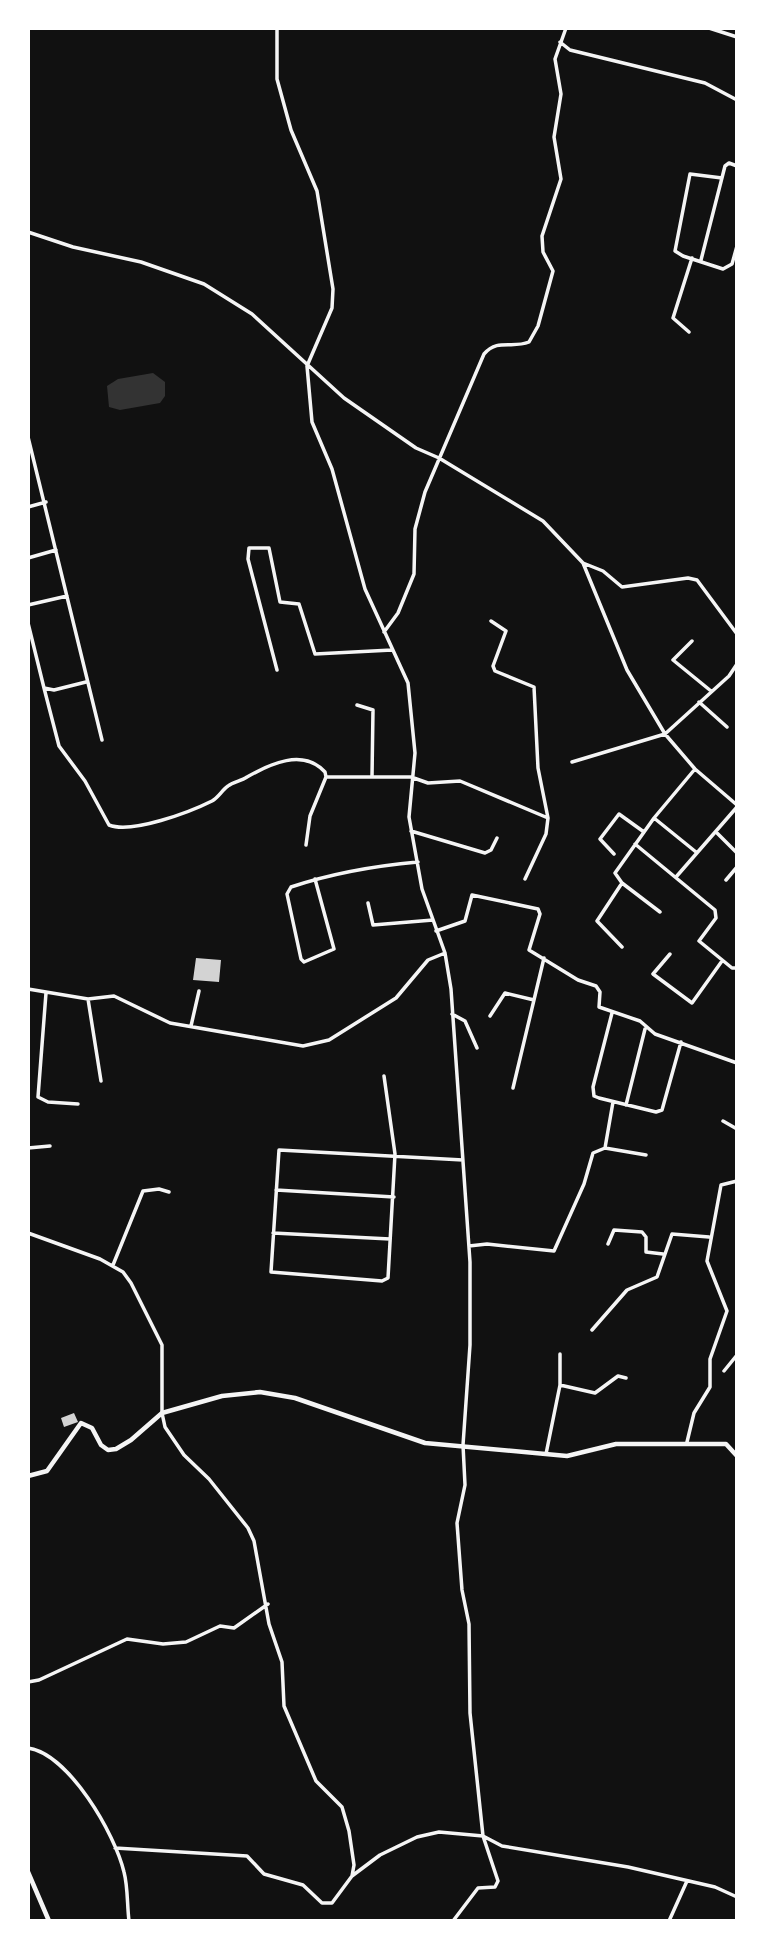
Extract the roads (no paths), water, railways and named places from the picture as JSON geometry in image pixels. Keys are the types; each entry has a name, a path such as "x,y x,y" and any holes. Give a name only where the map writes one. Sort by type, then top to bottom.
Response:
{"street":[{"path":"278,28 277,79 291,130 317,191 333,289 329,317 307,366 312,422 332,469 368,598 408,683 415,753 409,800 411,831 422,889 445,953 452,1014 469,1246 470,1345 463,1445 465,1485 457,1523 462,1590 469,1624 470,1713 483,1836 498,1881 495,1886 478,1888 453,1921"},
{"path":"384,632 398,613 414,575 415,529 439,458 484,354 499,344 529,342 546,301 553,271 543,253 542,236 561,179 554,136 561,94 555,60 566,28"},
{"path":"709,28 737,37"},
{"path":"560,42 570,50 705,83 737,100"},
{"path":"701,260 725,166 731,163 737,166"},
{"path":"722,178 690,174 675,251 729,268 737,246"},
{"path":"28,232 73,247 141,262 204,284 252,314 344,398 415,448 439,458 543,521 583,563 627,670 665,734 695,769 737,806 676,877"},
{"path":"689,332 673,318 692,258"},
{"path":"28,437 102,740"},
{"path":"28,507 46,502"},
{"path":"277,670 247,559 249,548 269,548 280,602 299,604 314,654 393,650"},
{"path":"28,558 57,550"},
{"path":"583,563 603,571 622,587 688,578 697,580 737,634"},
{"path":"28,605 68,596"},
{"path":"491,621 506,631 493,666 495,671 534,687 534,737 548,818 546,834 525,878"},
{"path":"28,623 59,746 85,781 109,825 116,828 163,819 215,800 227,786 273,761 314,763 325,772 326,777 310,816 306,845"},
{"path":"692,641 673,660 711,691"},
{"path":"572,762 665,734 729,676 737,664"},
{"path":"44,688 54,690 86,682"},
{"path":"699,702 727,727"},
{"path":"357,705 373,710 372,777"},
{"path":"660,912 622,883 615,873 654,818 695,769"},
{"path":"326,777 411,777 428,783 460,781 548,818"},
{"path":"614,853 600,839 619,814 644,832"},
{"path":"654,818 696,852"},
{"path":"411,831 485,853 491,850 497,838"},
{"path":"716,832 737,853"},
{"path":"635,844 718,913 699,941 722,961 737,968"},
{"path":"315,879 334,950 304,962 301,959 287,894 291,887 315,879 363,867 418,862"},
{"path":"726,880 737,867"},
{"path":"622,883 597,921 622,947"},
{"path":"436,931 465,921 472,895 538,909 540,914 529,950 579,980 596,986 600,992 599,1007 640,1021 646,1028 737,1063"},
{"path":"368,904 373,925 433,920"},
{"path":"28,989 88,999 114,996 154,1018 283,1044 316,1044 329,1040 396,998 428,960 445,953"},
{"path":"670,954 653,974 692,1003 722,961"},
{"path":"513,1088 544,958"},
{"path":"191,1026 199,991"},
{"path":"46,993 38,1097 48,1102 78,1104"},
{"path":"490,1016 505,993 534,1000"},
{"path":"88,999 101,1081"},
{"path":"612,1013 593,1093 599,1098 662,1110 681,1042"},
{"path":"452,1014 465,1021 477,1048"},
{"path":"626,1105 646,1028"},
{"path":"384,1076 395,1154 388,1278 382,1281 271,1272 277,1154 284,1149 395,1154 463,1160"},
{"path":"605,1148 613,1101"},
{"path":"723,1121 737,1129"},
{"path":"28,1148 50,1146"},
{"path":"469,1246 487,1244 554,1251 584,1184 593,1153 605,1148 646,1155"},
{"path":"687,1442 694,1413 710,1387 710,1359 727,1311 707,1261 709,1237 721,1185 737,1181"},
{"path":"113,1265 143,1191 159,1189 169,1192"},
{"path":"276,1190 394,1197"},
{"path":"608,1244 614,1230 642,1232 645,1234 646,1252 663,1254"},
{"path":"28,1233 113,1265 123,1272 131,1283 142,1310 162,1345 162,1413 171,1438 248,1528 254,1541 260,1581 268,1604 269,1623 282,1662 287,1714 316,1782 342,1807 354,1865 352,1876"},
{"path":"273,1233 390,1239"},
{"path":"592,1330 627,1290 657,1277 672,1234 709,1237"},
{"path":"546,1454 560,1385 560,1354"},
{"path":"724,1371 737,1354"},
{"path":"560,1385 595,1393 618,1376 626,1378"},
{"path":"28,1476 47,1471 81,1423 92,1428 101,1445 108,1450 116,1449 131,1440 162,1413 222,1396 260,1392 295,1398 425,1443 567,1456 615,1444 687,1442 726,1444 737,1456"},
{"path":"28,1682 39,1680 127,1639 163,1644 186,1642 220,1626 234,1628 268,1604"},
{"path":"28,1748 50,1757 68,1772 87,1797 125,1872 129,1921"},
{"path":"115,1848 247,1856 264,1874 303,1885 322,1903 332,1903 352,1876 380,1855 417,1837 439,1832 483,1836 502,1846 628,1867 727,1891 737,1897"},
{"path":"28,1872 49,1921"},
{"path":"669,1921 687,1880"}]}
